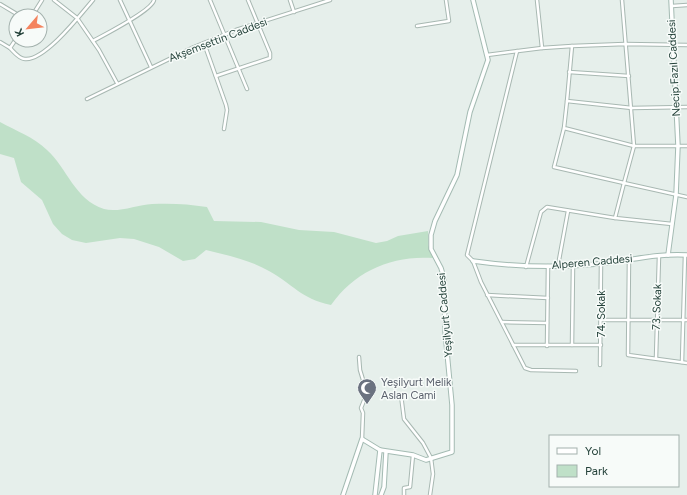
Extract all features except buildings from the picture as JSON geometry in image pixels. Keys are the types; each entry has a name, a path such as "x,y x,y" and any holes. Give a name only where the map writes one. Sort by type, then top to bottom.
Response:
{"street":[{"path":"54,0 77,18 93,41 117,83"},
{"path":"48,47 58,40 93,0"},
{"path":"120,0 151,67"},
{"path":"93,41 150,7 154,0"},
{"path":"210,0 247,89"},
{"path":"216,76 270,58 270,53 248,0"},
{"path":"290,0 294,12"},
{"name":"Akşemsettin Caddesi","path":"87,99 117,83 204,43 258,23 330,0"},
{"path":"417,26 450,20 446,0"},
{"name":"Yeşilyurt Caddesi","path":"431,458 452,452 452,405 445,331 444,278 432,249 431,235 434,221 457,175 470,112 485,71 487,55 473,0"},
{"path":"537,0 542,48"},
{"path":"615,218 634,146 622,0"},
{"name":"Necip Fazıl Caddesi","path":"668,255 676,195 678,146 672,46 671,0"},
{"path":"671,6 687,5"},
{"path":"204,43 227,110 224,129"},
{"path":"487,55 572,46 625,44 672,46 687,45"},
{"path":"572,46 564,128 554,167 687,197"},
{"path":"10,48 21,58 31,58 46,48"},
{"path":"517,51 507,97 467,252 468,258 472,261 487,295 524,366 529,370 576,371"},
{"path":"569,72 629,76"},
{"path":"567,101 632,108 687,107"},
{"path":"564,128 634,146 687,146"},
{"path":"526,266 542,210 547,207 615,218 672,224"},
{"path":"559,266 568,211"},
{"name":"Alperen Caddesi","path":"472,261 511,267 573,266 668,255 686,255"},
{"path":"682,362 686,255"},
{"name":"73. Sokak","path":"656,358 659,256"},
{"path":"629,259 628,355 687,363"},
{"name":"74. Sokak","path":"600,365 601,263"},
{"path":"547,346 548,266"},
{"path":"572,346 573,266"},
{"path":"487,295 548,298"},
{"path":"601,320 687,320"},
{"path":"502,322 547,323"},
{"path":"513,345 601,345"},
{"path":"343,495 362,439 363,413 361,408 367,393 360,370 359,357"},
{"path":"401,395 404,419 423,443 431,458 434,474 430,495"},
{"path":"362,439 386,452 413,455 426,460 431,458"},
{"path":"375,495 380,450"},
{"path":"381,495 384,487 386,452"},
{"path":"404,495 404,488 410,487 413,455"},
{"path":"376,486 384,487"}],"green space":[{"path":"0,122 42,145 54,157 78,191 94,205 104,209 115,210 159,204 200,206 207,207 214,221 261,222 299,230 334,232 376,243 387,241 398,236 428,231 428,245 433,258 403,259 376,268 363,274 351,283 331,305 312,299 262,267 222,254 206,250 195,259 183,261 159,247 134,239 120,238 86,243 72,240 62,234 53,224 42,200 21,182 14,158 0,154"}],"place":[{"name":"Yeşilyurt Melik Aslan Cami","path":"367,405"}]}
